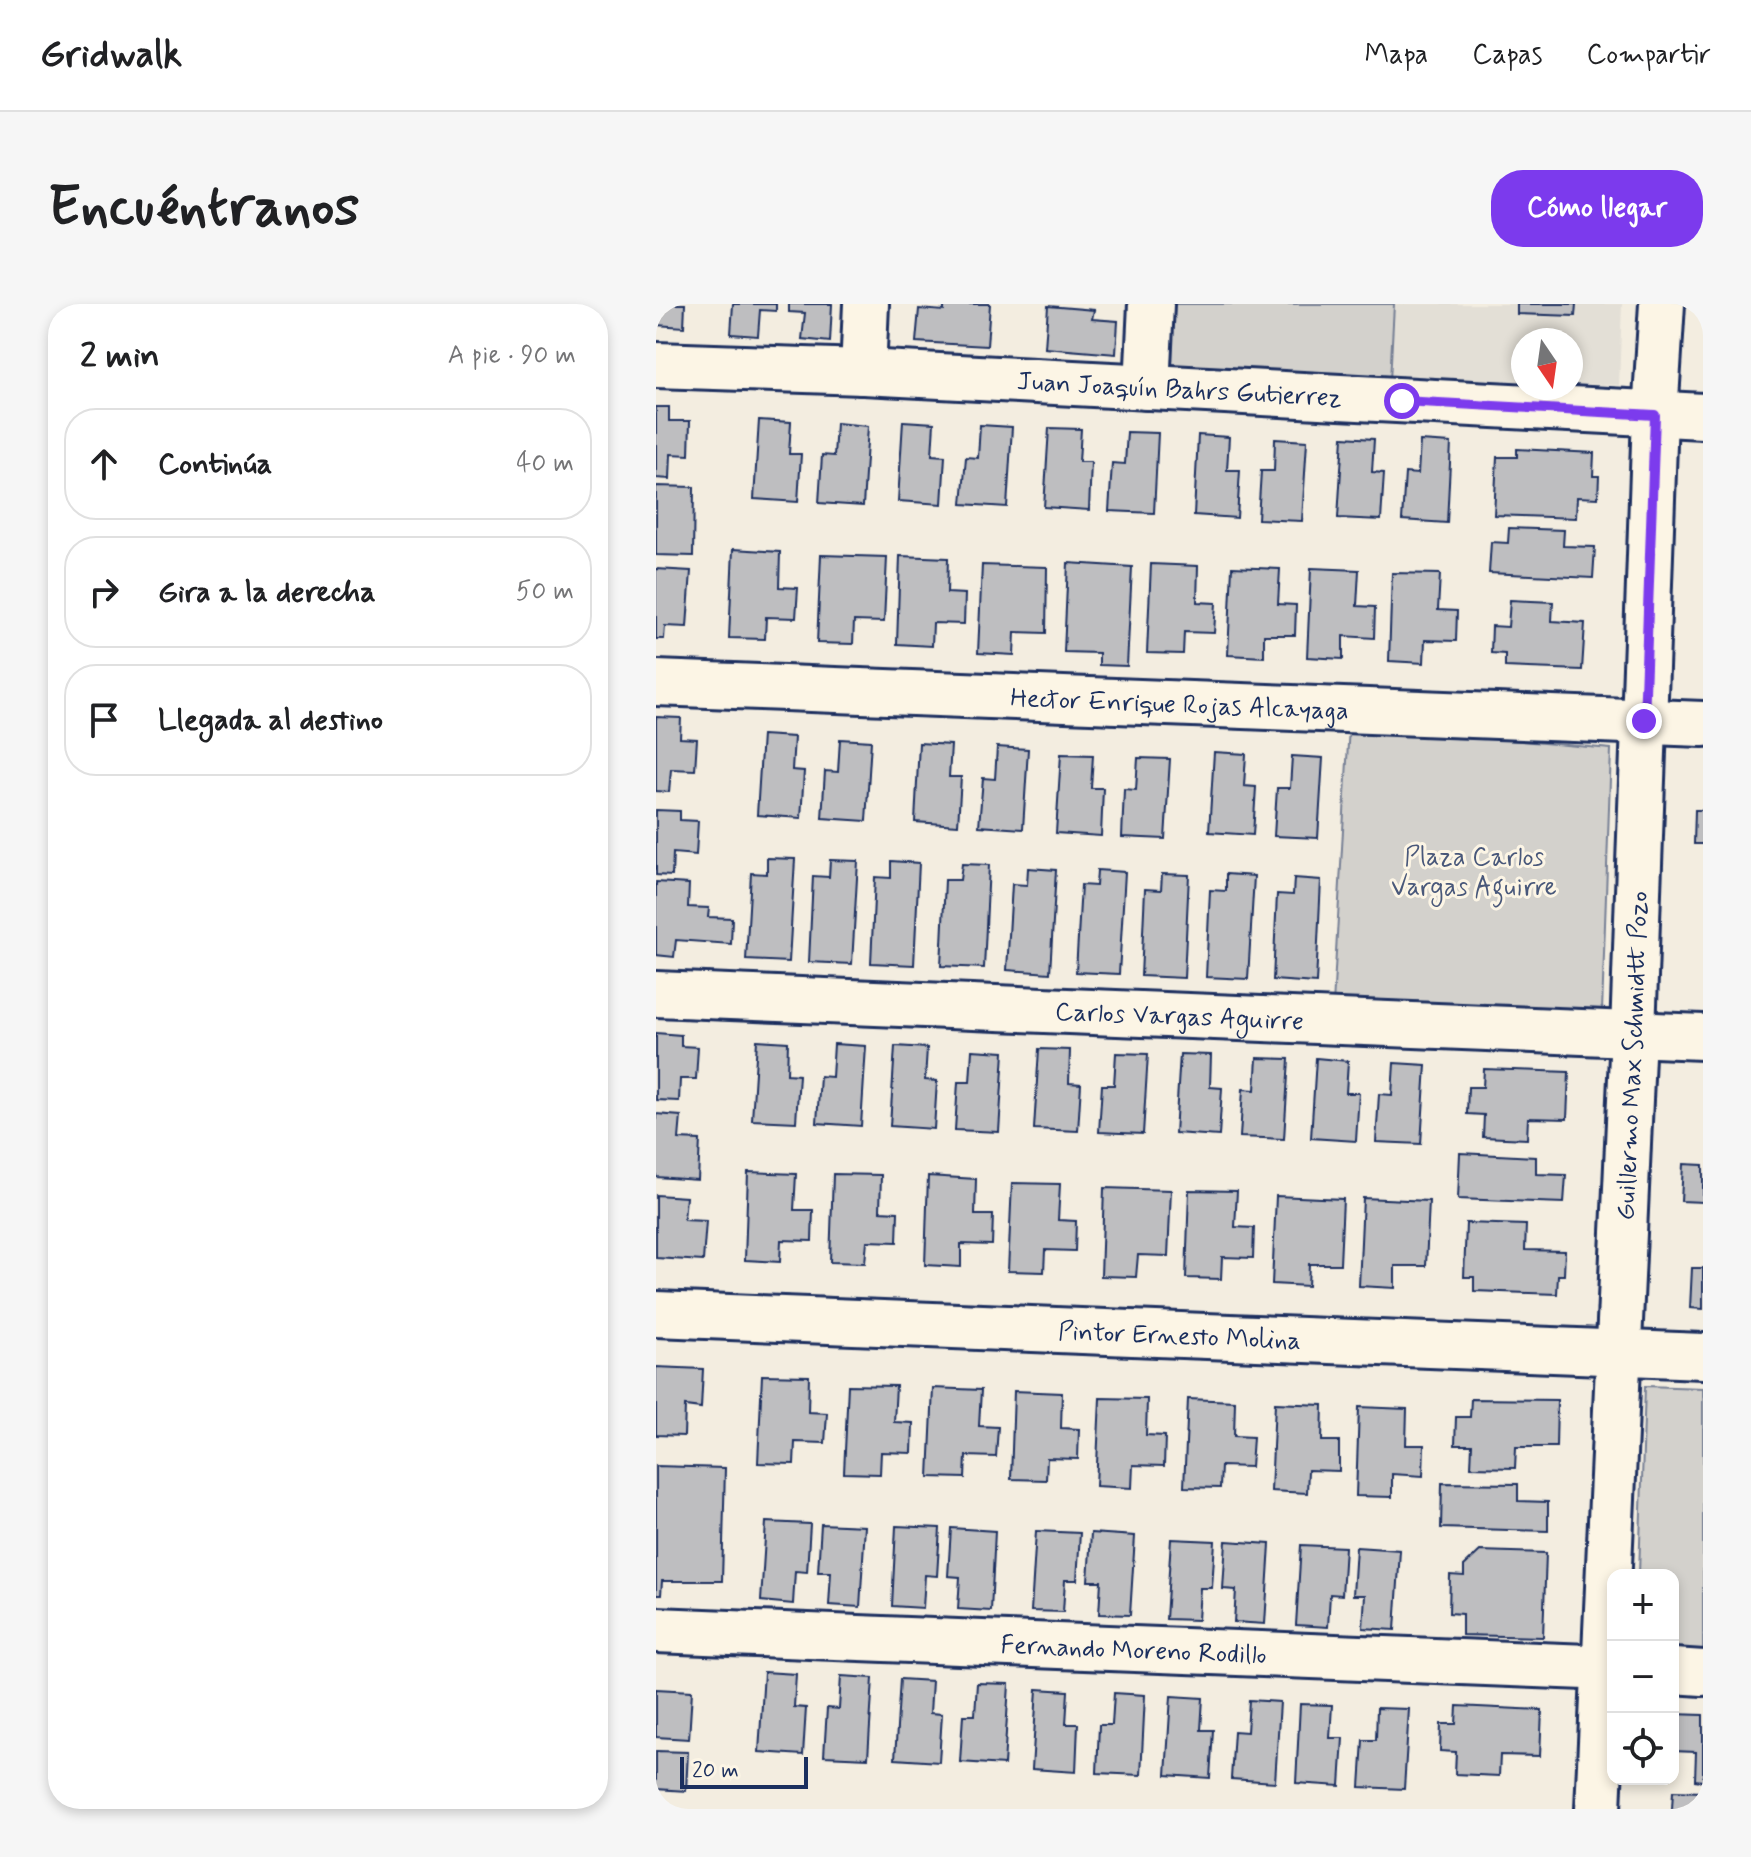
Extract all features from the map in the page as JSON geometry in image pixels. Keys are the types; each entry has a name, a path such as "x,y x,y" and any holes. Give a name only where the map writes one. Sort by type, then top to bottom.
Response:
{"street":[{"path":"863,372 866,304"},
{"path":"1147,387 1151,304"},
{"name":"Guillermo Max Schmidtt Pozo","path":"1610,1641 1655,415 1662,304"},
{"name":"Juan Joaquín Bahrs Gutierrez","path":"656,365 863,372 1703,416"},
{"name":"Hector Enrique Rojas Alcayaga","path":"656,683 1703,724"},
{"name":"Carlos Vargas Aguirre","path":"656,994 1703,1037"},
{"name":"Pintor Ernesto Molina","path":"656,1314 1703,1356"},
{"name":"Fernando Moreno Rodillo","path":"656,1630 1607,1668"},
{"path":"1679,1671 1703,1673"},
{"name":"Guillermo Max Schmidtt Pozo","path":"1598,1809 1607,1694"}],"shaded area":[{"path":"1394,304 1622,304 1619,385 1583,384 1583,328 1511,328 1511,383 1390,381"}],"green space":[{"path":"1168,304 1394,304 1390,381 1165,370"},
{"name":"Plaza Carlos Vargas Aguirre","path":"1349,726 1611,749 1602,1012 1333,1005"},
{"path":"1645,1386 1703,1388 1703,1657 1679,1655 1679,1569 1639,1569"}],"building":[{"path":"656,304 685,304 684,327 656,325"},
{"path":"733,304 776,304 776,311 760,310 758,336 731,334"},
{"path":"789,304 832,304 830,342 802,339 805,313 789,312"},
{"path":"944,304 990,304 987,346 916,342 919,309 944,311"},
{"path":"1517,304 1576,304 1575,316 1517,314"},
{"path":"1048,306 1094,310 1092,319 1118,321 1116,354 1045,348"},
{"path":"656,407 669,407 669,421 690,421 689,455 671,454 670,479 656,478"},
{"path":"759,420 791,422 789,454 801,454 798,502 754,499"},
{"path":"903,421 934,423 932,455 945,456 942,504 898,501"},
{"path":"836,423 868,426 863,506 819,503 822,455 834,456"},
{"path":"980,425 1012,427 1007,507 962,504 966,457 978,458"},
{"path":"1049,428 1081,429 1079,462 1091,462 1089,510 1044,507"},
{"path":"1127,432 1158,433 1154,513 1109,511 1112,463 1125,464"},
{"path":"1198,435 1229,437 1227,470 1240,470 1237,518 1194,515"},
{"path":"1343,437 1374,439 1372,472 1384,473 1381,520 1338,518"},
{"path":"1275,439 1307,441 1302,521 1258,519 1261,471 1274,471"},
{"path":"1420,441 1451,443 1447,523 1402,520 1405,473 1418,474"},
{"path":"1517,449 1594,453 1593,476 1599,476 1598,498 1577,497 1576,518 1494,515 1497,457 1517,457"},
{"path":"656,486 694,487 693,556 656,555"},
{"path":"1509,528 1564,530 1563,546 1595,547 1593,578 1489,573 1491,542 1508,543"},
{"path":"733,549 780,552 779,587 798,588 796,618 766,617 765,639 729,638"},
{"path":"821,555 887,557 884,622 854,621 853,644 817,643"},
{"path":"900,556 948,558 947,593 965,594 964,624 933,623 932,646 897,644"},
{"path":"1068,563 1132,567 1127,666 1099,665 1099,653 1064,652"},
{"path":"1151,564 1198,566 1197,602 1216,603 1214,633 1184,632 1183,654 1147,653"},
{"path":"982,565 1047,567 1046,633 1015,632 1014,655 978,653"},
{"path":"1232,567 1280,569 1278,604 1296,605 1295,635 1264,635 1264,657 1228,655"},
{"path":"1311,568 1359,570 1357,606 1375,607 1374,638 1343,636 1343,659 1307,657"},
{"path":"656,569 691,571 687,627 665,626 664,639 656,639"},
{"path":"1392,573 1440,574 1438,610 1457,611 1456,641 1425,640 1424,663 1389,661"},
{"path":"1510,600 1553,602 1552,621 1585,623 1582,670 1505,667 1505,654 1491,653 1492,626 1508,627"},
{"path":"656,717 681,718 680,738 697,739 695,770 671,769 669,792 656,791"},
{"path":"762,735 794,737 792,770 804,771 801,818 757,815"},
{"path":"840,739 871,741 866,821 822,818 825,771 838,772"},
{"path":"919,743 951,745 949,777 961,777 958,825 915,822"},
{"path":"997,747 1028,749 1023,829 979,826 983,778 995,779"},
{"path":"1214,752 1246,754 1244,786 1256,787 1253,835 1209,832"},
{"path":"1061,754 1093,755 1091,788 1103,788 1101,836 1056,833"},
{"path":"1292,756 1323,758 1318,838 1274,836 1277,788 1290,788"},
{"path":"1138,758 1170,759 1165,839 1122,837 1124,789 1136,790"},
{"path":"656,810 680,811 680,820 698,821 696,855 673,853 672,876 656,875"},
{"path":"1695,810 1703,810 1703,844 1694,844"},
{"path":"767,858 795,859 789,962 746,960 751,873 767,874"},
{"path":"830,860 858,861 852,964 809,962 813,876 829,877"},
{"path":"891,861 919,863 914,965 871,963 875,877 891,878"},
{"path":"962,864 989,865 984,968 941,966 945,880 960,880"},
{"path":"1028,868 1056,870 1050,973 1007,970 1012,884 1027,885"},
{"path":"1097,870 1125,872 1119,974 1076,972 1081,885 1096,886"},
{"path":"1162,874 1189,875 1184,978 1141,976 1145,889 1161,890"},
{"path":"1226,874 1254,876 1248,979 1206,977 1210,890 1226,891"},
{"path":"1294,878 1321,880 1316,983 1273,980 1277,894 1293,895"},
{"path":"656,882 689,884 688,907 709,908 708,917 732,918 731,944 676,940 674,957 656,955"},
{"path":"656,1033 681,1035 681,1046 698,1047 696,1079 680,1079 679,1101 656,1100"},
{"path":"757,1040 788,1042 787,1074 799,1075 796,1122 752,1120"},
{"path":"834,1044 866,1046 861,1126 817,1123 820,1076 832,1077"},
{"path":"895,1046 927,1048 925,1080 937,1081 934,1129 890,1126"},
{"path":"1039,1049 1070,1050 1069,1083 1081,1084 1078,1131 1034,1129"},
{"path":"972,1050 1004,1052 999,1132 955,1130 958,1082 970,1082"},
{"path":"1116,1053 1148,1054 1143,1134 1099,1132 1102,1085 1114,1085"},
{"path":"1180,1054 1211,1055 1210,1087 1222,1088 1219,1136 1175,1133"},
{"path":"1257,1058 1289,1059 1284,1139 1240,1137 1243,1089 1255,1090"},
{"path":"1316,1058 1348,1061 1346,1093 1359,1093 1356,1141 1311,1138"},
{"path":"1394,1063 1426,1065 1421,1144 1376,1142 1379,1094 1392,1095"},
{"path":"1484,1069 1569,1072 1567,1119 1528,1118 1527,1139 1483,1137 1484,1115 1467,1114 1468,1087 1483,1087"},
{"path":"656,1114 681,1116 679,1139 700,1140 698,1180 656,1177"},
{"path":"1460,1153 1536,1157 1536,1174 1566,1175 1564,1203 1458,1199"},
{"path":"1683,1164 1703,1165 1703,1202 1681,1201"},
{"path":"748,1172 796,1174 794,1210 813,1210 812,1241 781,1240 780,1262 745,1260"},
{"path":"833,1174 881,1175 880,1211 898,1212 897,1242 867,1241 865,1263 830,1262"},
{"path":"928,1176 976,1179 975,1215 993,1215 992,1245 961,1244 961,1267 925,1265"},
{"path":"1012,1183 1060,1184 1058,1220 1076,1221 1075,1251 1045,1250 1044,1272 1008,1271"},
{"path":"1104,1188 1171,1190 1168,1256 1138,1255 1136,1277 1101,1276"},
{"path":"1189,1190 1237,1191 1235,1227 1254,1228 1253,1258 1222,1257 1221,1279 1186,1278"},
{"path":"656,1195 686,1197 684,1220 706,1221 703,1261 656,1258"},
{"path":"1276,1196 1343,1199 1340,1264 1309,1264 1308,1286 1272,1284"},
{"path":"1363,1198 1429,1201 1426,1266 1395,1266 1395,1288 1359,1286"},
{"path":"1466,1223 1526,1225 1525,1250 1565,1251 1564,1275 1558,1275 1557,1294 1474,1291 1474,1277 1464,1277"},
{"path":"1692,1268 1703,1268 1703,1309 1690,1308"},
{"path":"656,1367 703,1369 701,1408 685,1406 684,1436 656,1435"},
{"path":"762,1375 809,1376 808,1412 827,1413 825,1443 795,1442 794,1464 758,1463"},
{"path":"848,1385 896,1386 894,1422 913,1423 912,1453 881,1452 880,1474 844,1473"},
{"path":"933,1388 981,1390 979,1426 998,1427 996,1457 966,1456 965,1478 929,1477"},
{"path":"1014,1391 1062,1393 1061,1428 1079,1429 1078,1459 1047,1458 1046,1480 1011,1479"},
{"path":"1100,1398 1147,1399 1146,1435 1165,1436 1164,1466 1133,1465 1132,1488 1096,1486"},
{"path":"1188,1399 1235,1401 1234,1436 1253,1437 1251,1467 1221,1466 1220,1488 1184,1487"},
{"path":"1471,1399 1557,1400 1556,1447 1516,1447 1515,1468 1471,1467 1472,1445 1455,1445 1456,1417 1470,1417"},
{"path":"1275,1403 1323,1405 1322,1441 1339,1441 1339,1471 1308,1470 1307,1493 1271,1491"},
{"path":"1359,1407 1407,1409 1406,1445 1424,1445 1423,1476 1392,1474 1392,1497 1356,1496"},
{"path":"656,1466 725,1468 722,1581 662,1581 661,1595 656,1595"},
{"path":"1442,1483 1518,1484 1518,1501 1548,1502 1548,1531 1441,1528"},
{"path":"766,1522 810,1524 807,1572 795,1571 793,1604 761,1601"},
{"path":"821,1524 865,1526 860,1607 829,1605 831,1572 818,1572"},
{"path":"896,1526 940,1528 937,1576 925,1575 923,1608 892,1606"},
{"path":"951,1528 995,1531 991,1611 958,1609 960,1577 948,1576"},
{"path":"1036,1531 1080,1533 1077,1580 1065,1580 1063,1612 1031,1611"},
{"path":"1091,1533 1135,1536 1130,1615 1099,1614 1101,1581 1088,1581"},
{"path":"1171,1539 1215,1541 1212,1588 1200,1588 1198,1620 1166,1619"},
{"path":"1226,1541 1270,1544 1265,1624 1234,1622 1236,1590 1223,1589"},
{"path":"1301,1545 1345,1547 1342,1595 1330,1594 1328,1627 1296,1625"},
{"path":"1356,1547 1400,1550 1395,1630 1363,1628 1365,1595 1353,1595"},
{"path":"1480,1551 1546,1553 1543,1637 1462,1635 1462,1614 1449,1613 1450,1575 1464,1576 1464,1566"},
{"path":"764,1672 796,1674 794,1707 806,1708 803,1755 759,1752"},
{"path":"841,1676 873,1678 868,1758 824,1756 827,1708 839,1709"},
{"path":"900,1679 932,1681 930,1713 942,1714 939,1762 895,1759"},
{"path":"977,1683 1009,1684 1004,1765 960,1762 963,1715 975,1715"},
{"path":"656,1689 692,1691 689,1739 656,1737"},
{"path":"1037,1689 1068,1691 1066,1724 1078,1724 1076,1772 1032,1769"},
{"path":"1114,1693 1145,1695 1141,1775 1097,1773 1099,1725 1112,1725"},
{"path":"1171,1696 1203,1698 1201,1730 1213,1730 1210,1778 1166,1775"},
{"path":"1249,1700 1280,1702 1275,1782 1231,1779 1234,1731 1247,1732"},
{"path":"1300,1704 1332,1705 1330,1738 1343,1738 1340,1786 1296,1783"},
{"path":"1457,1706 1542,1710 1540,1756 1500,1755 1499,1776 1455,1774 1456,1752 1440,1751 1441,1724 1456,1724"},
{"path":"1377,1708 1409,1709 1404,1789 1360,1787 1363,1740 1376,1740"},
{"path":"1679,1714 1703,1715 1703,1781 1695,1780 1696,1752 1679,1751"},
{"path":"656,1751 688,1752 686,1791 656,1789"},
{"path":"1673,1791 1703,1792 1703,1809 1672,1809"}],"route":[{"path":"1402,401 1655,415 1644,721"}]}
